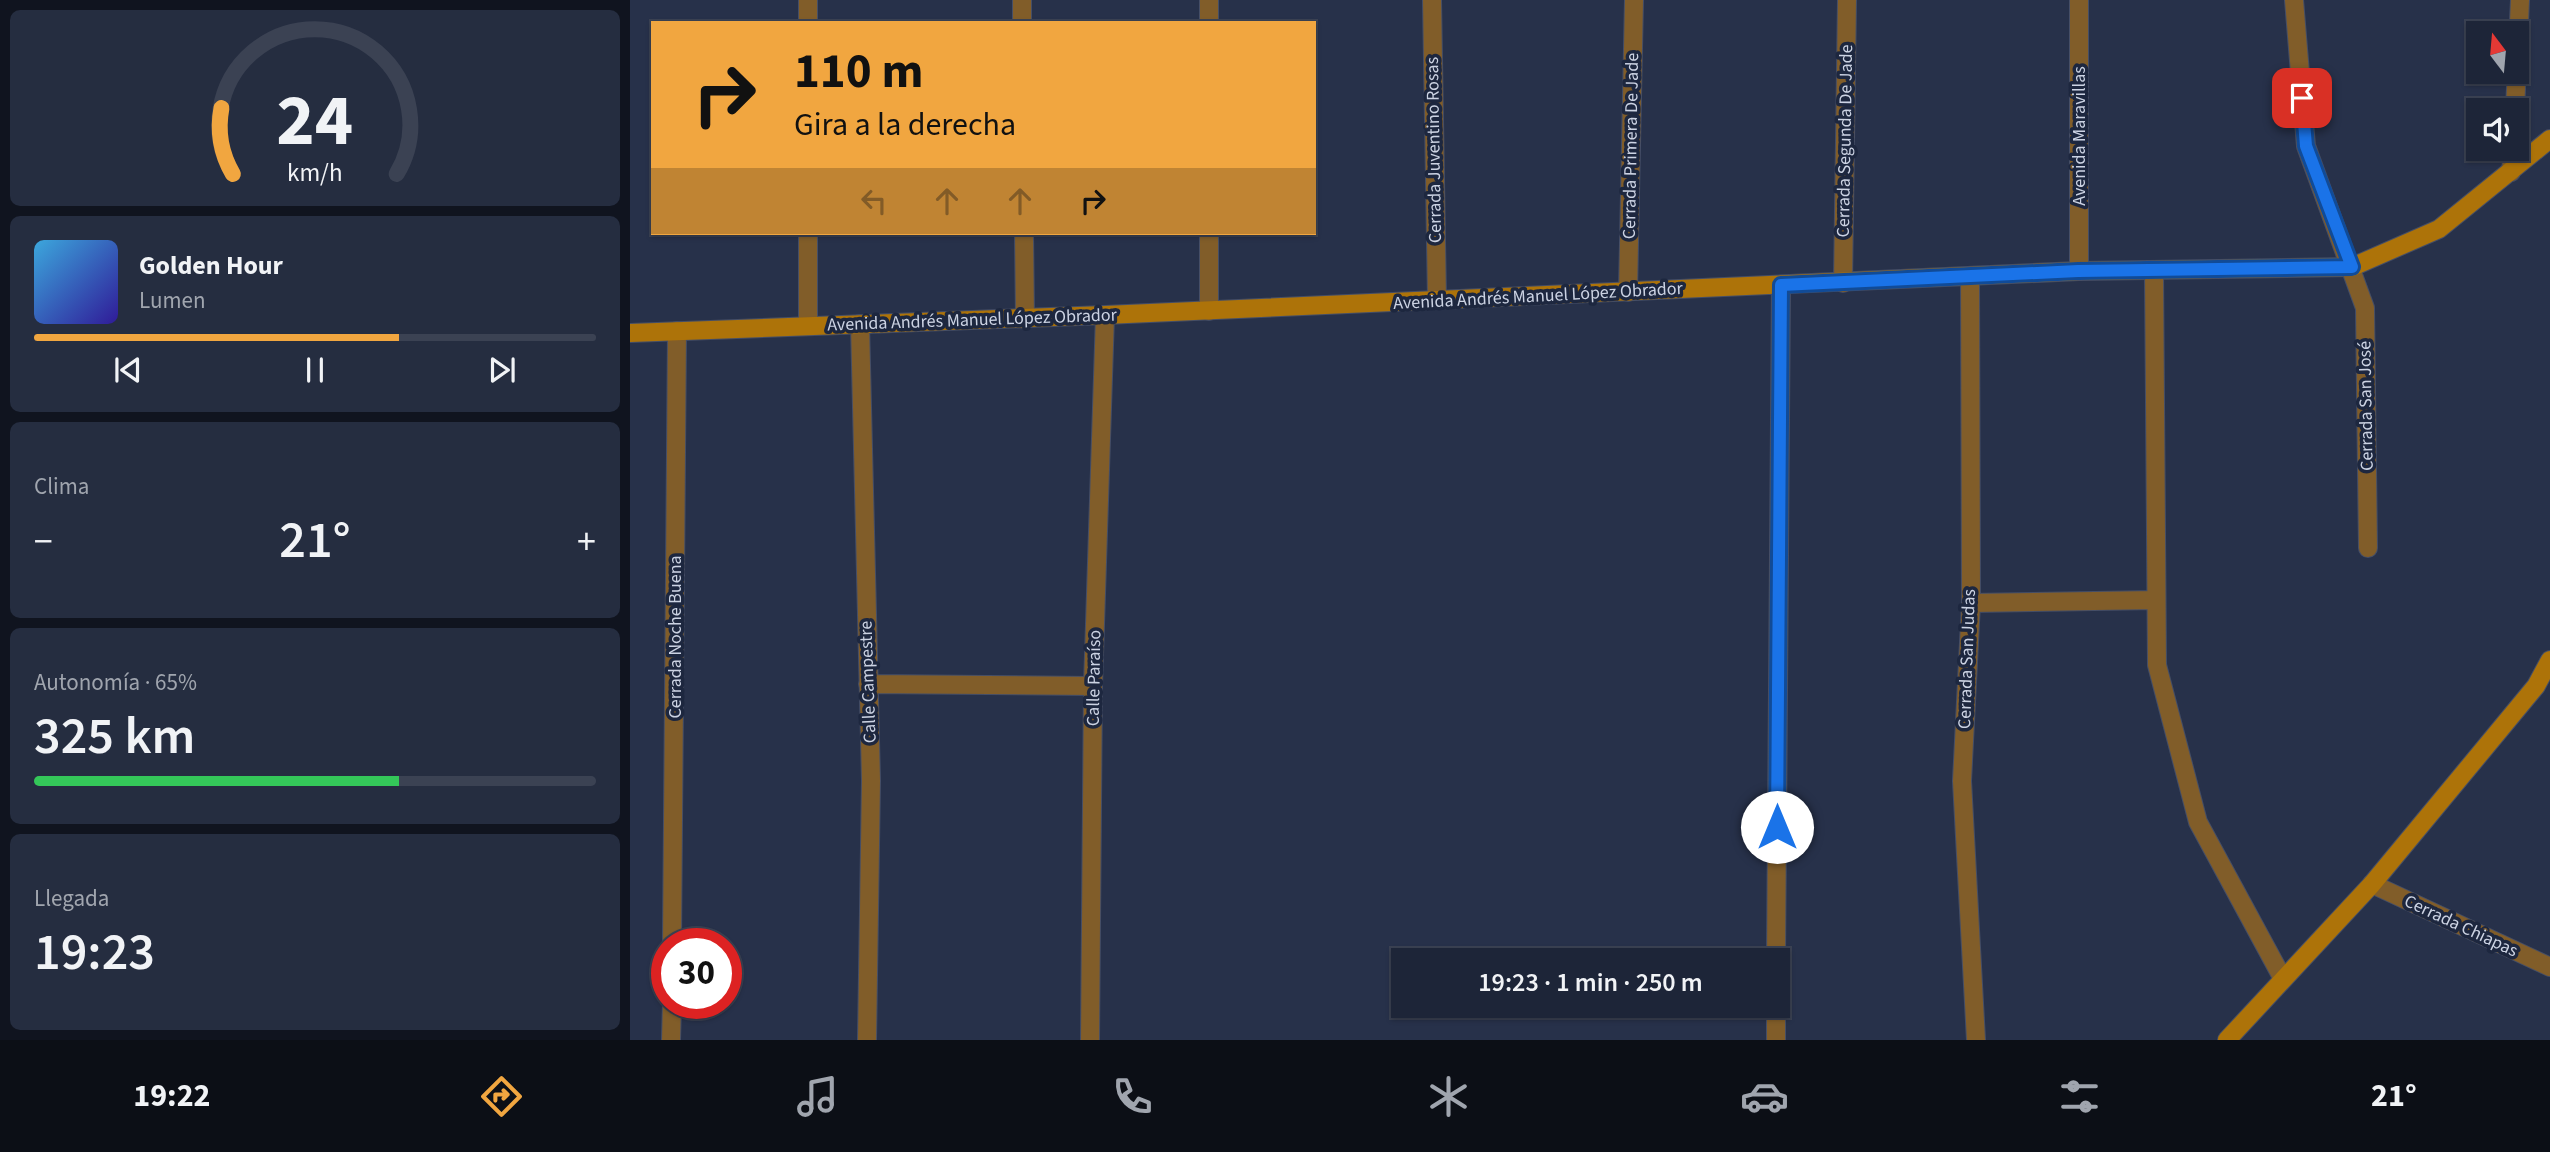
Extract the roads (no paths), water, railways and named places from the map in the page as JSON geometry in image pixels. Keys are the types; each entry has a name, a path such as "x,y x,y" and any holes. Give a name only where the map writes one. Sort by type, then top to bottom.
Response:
{"main road":[{"name":"Avenida Andrés Manuel López Obrador","path":"630,333 1209,311 2078,271 2352,267 2439,229 2550,139"},
{"path":"2227,1040 2372,884 2536,686 2550,660"}],"street":[{"path":"808,0 808,21"},
{"path":"1022,0 1022,21"},
{"path":"1209,0 1209,21"},
{"name":"Cerrada Juventino Rosas","path":"1432,0 1437,300"},
{"name":"Cerrada Primera De Jade","path":"1629,292 1634,0"},
{"name":"Cerrada Segunda De Jade","path":"1843,283 1847,0"},
{"name":"Avenida Maravillas","path":"2078,271 2080,0"},
{"name":"Cerrada San José","path":"2294,0 2306,146 2365,308 2368,548"},
{"path":"2516,98 2521,0"},
{"path":"2511,172 2512,161"},
{"path":"808,235 808,326"},
{"path":"1024,235 1025,318"},
{"path":"1209,235 1209,311"},
{"path":"2154,271 2157,665 2198,822 2283,979"},
{"name":"Cerrada San Judas","path":"1970,277 1971,603 1962,781 1976,1040"},
{"path":"1776,948 1781,285"},
{"name":"Calle Paraíso","path":"1090,1040 1093,686 1105,315"},
{"name":"Calle Campestre","path":"860,324 872,781 867,1040"},
{"name":"Cerrada Noche Buena","path":"672,928 677,331"},
{"path":"1971,603 2157,600"},
{"path":"868,684 1093,686"},
{"name":"Cerrada Chiapas","path":"2372,884 2550,968"},
{"path":"1776,1018 1776,1040"},
{"path":"671,1040 672,1019"}]}
